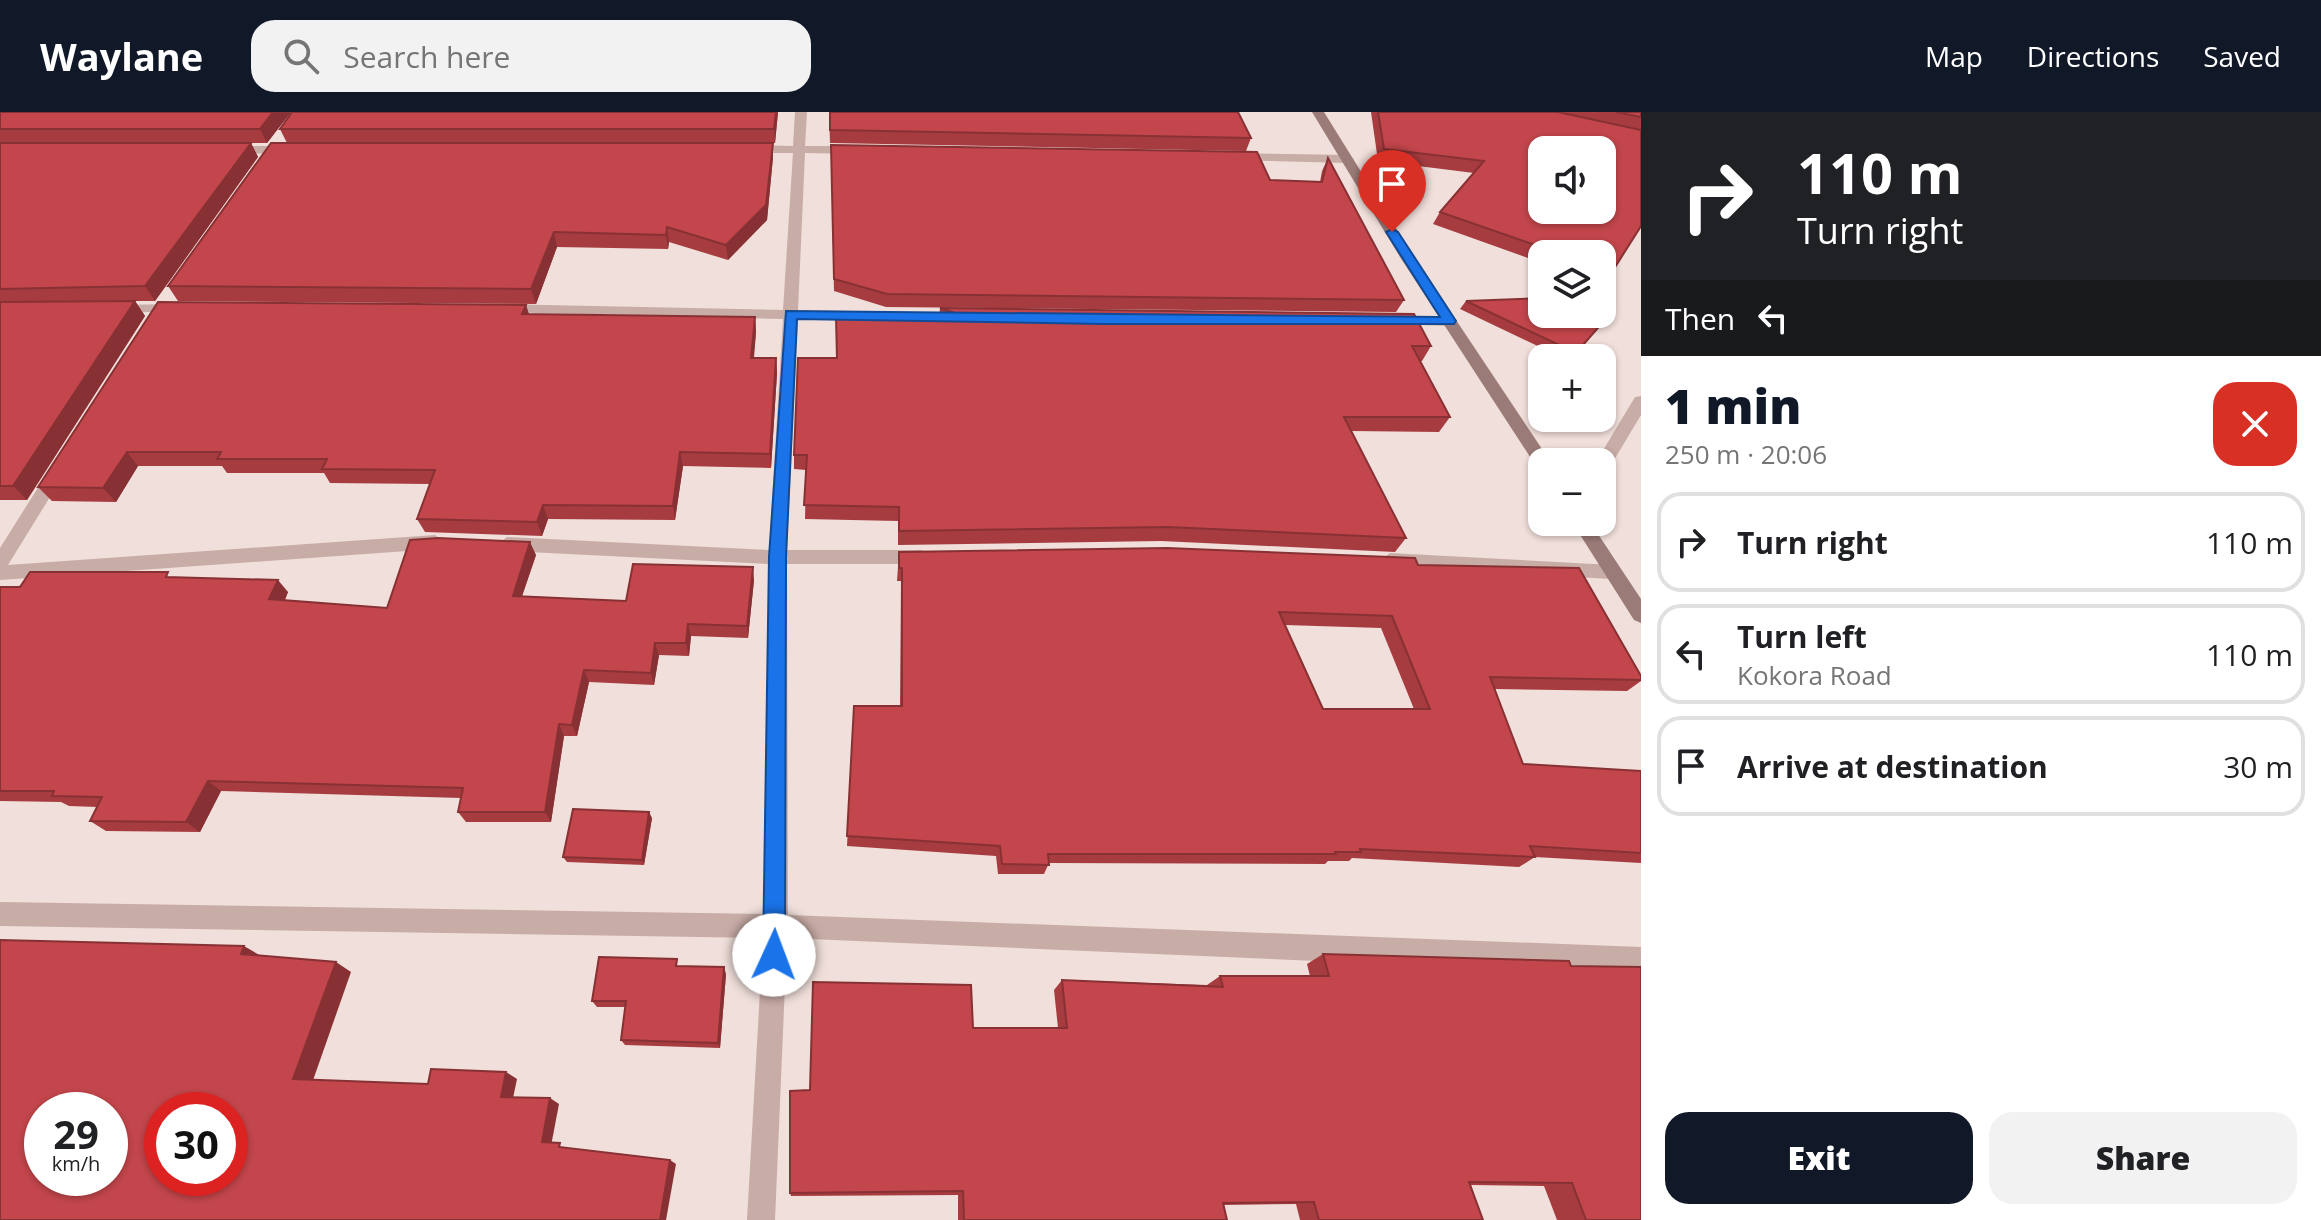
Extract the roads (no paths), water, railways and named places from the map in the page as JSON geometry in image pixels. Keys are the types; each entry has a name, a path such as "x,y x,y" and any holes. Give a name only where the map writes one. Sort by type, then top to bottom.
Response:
{"street":[{"path":"761,1220 776,926 778,557 801,112"},
{"path":"1318,112 1533,448"},
{"path":"213,150 305,149"},
{"path":"736,149 873,151"},
{"path":"1224,156 1348,159"},
{"path":"103,309 194,308"},
{"path":"478,308 977,318"},
{"path":"1370,321 1449,321"},
{"path":"1613,448 1641,401"},
{"path":"0,563 69,451"},
{"path":"1590,536 1641,615"},
{"path":"0,573 461,542"},
{"path":"492,543 778,557 937,557"},
{"path":"1374,559 1612,572"},
{"path":"0,914 776,926 1641,959"}]}
